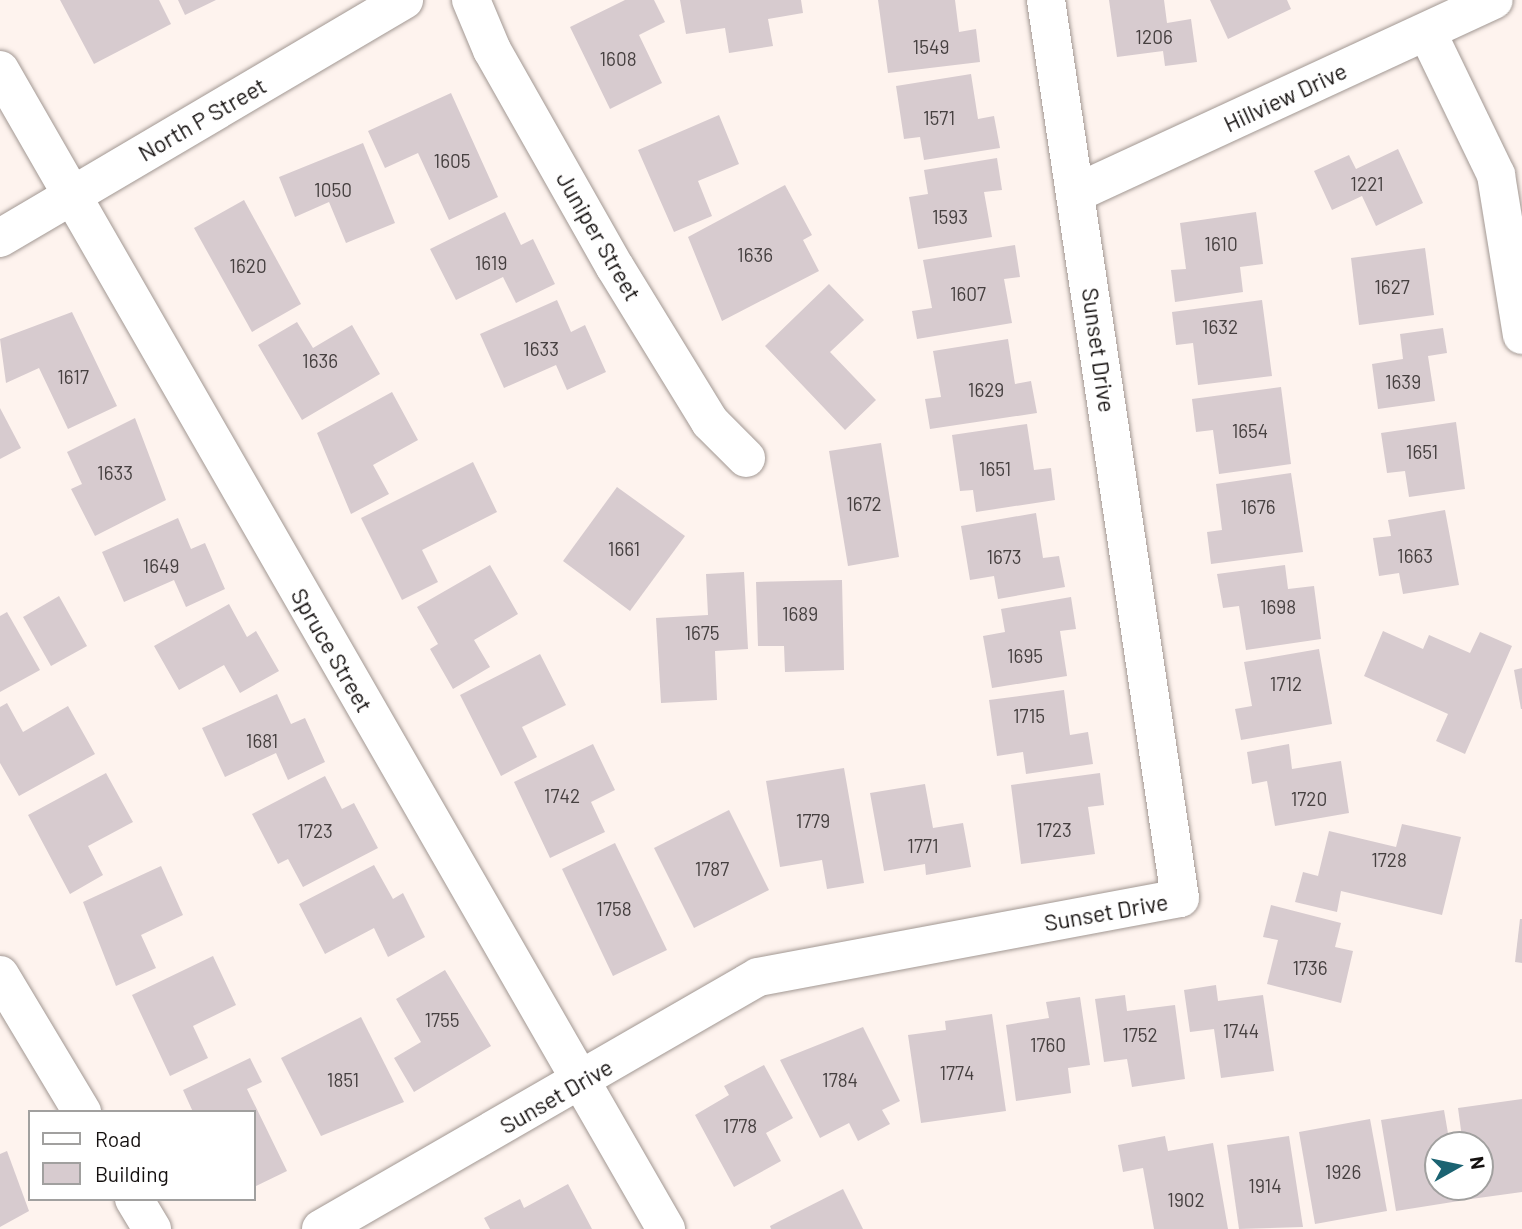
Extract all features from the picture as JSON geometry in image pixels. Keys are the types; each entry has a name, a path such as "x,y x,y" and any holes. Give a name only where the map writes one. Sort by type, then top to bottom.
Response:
{"street":[{"name":"North P Street","path":"0,237 404,0"},
{"name":"Juniper Street","path":"471,0 492,50 615,267 710,422 746,458"},
{"name":"Sunset Drive","path":"321,1229 582,1083 758,976 1180,898 1046,0"},
{"name":"Hillview Drive","path":"1076,193 1494,0"},
{"path":"1427,32 1496,175 1522,335"},
{"name":"Spruce Street","path":"0,70 666,1229"},
{"path":"0,975 81,1110"},
{"path":"135,1201 152,1229"}],"building":[{"path":"60,0 159,0 171,24 94,64"},
{"path":"178,0 216,0 185,15"},
{"path":"625,0 654,0 665,22 639,35 662,83 610,109 570,27"},
{"path":"680,0 801,0 803,13 768,19 773,46 729,53 725,28 686,34"},
{"path":"878,0 955,0 959,32 976,29 980,62 888,73"},
{"path":"1109,0 1164,0 1167,23 1191,19 1197,62 1165,66 1163,51 1117,57"},
{"path":"1210,0 1287,0 1291,9 1228,39"},
{"path":"971,74 978,119 994,116 1000,148 924,160 920,137 904,139 896,86"},
{"path":"451,93 498,197 449,220 418,153 385,168 368,131"},
{"path":"719,115 739,164 698,181 712,216 674,232 638,150"},
{"path":"363,143 395,223 346,243 329,202 295,217 279,177"},
{"path":"1398,149 1423,203 1376,226 1362,196 1332,210 1314,171 1349,155 1356,169"},
{"path":"997,158 1002,190 984,192 992,237 918,249 909,197 928,194 924,170"},
{"path":"785,185 812,235 803,240 819,271 722,321 688,237"},
{"path":"244,200 301,304 252,332 194,228"},
{"path":"505,212 521,245 533,239 555,284 516,303 503,277 456,300 430,249"},
{"path":"1256,212 1263,264 1240,267 1243,292 1175,302 1171,270 1186,269 1180,223"},
{"path":"1015,245 1020,277 1004,279 1012,323 917,339 912,311 932,308 923,260"},
{"path":"1425,248 1434,315 1359,325 1351,258"},
{"path":"829,284 864,320 830,352 876,400 845,430 765,346"},
{"path":"557,300 571,332 585,325 606,372 567,390 556,365 504,388 480,334"},
{"path":"1262,300 1272,376 1198,385 1193,343 1176,345 1172,312"},
{"path":"72,312 117,406 68,429 39,368 6,383 0,339"},
{"path":"297,322 313,348 352,325 380,374 302,420 258,345"},
{"path":"1443,328 1447,353 1428,356 1435,401 1378,409 1372,364 1403,359 1400,334"},
{"path":"1008,339 1015,384 1031,381 1037,413 930,429 925,399 941,397 933,351"},
{"path":"1281,387 1291,464 1219,474 1213,430 1196,432 1192,399"},
{"path":"392,392 418,440 373,465 389,494 351,514 317,433"},
{"path":"0,408 21,448 0,459"},
{"path":"135,418 166,500 95,536 71,489 82,484 67,452"},
{"path":"1456,422 1465,489 1409,497 1405,471 1387,473 1381,433"},
{"path":"1027,424 1034,470 1051,468 1055,500 976,512 973,490 960,491 952,435"},
{"path":"881,443 899,557 848,566 829,451"},
{"path":"473,462 497,512 422,550 438,582 402,600 361,518"},
{"path":"1291,473 1303,552 1211,564 1207,532 1222,530 1216,484"},
{"path":"617,487 685,536 630,611 563,561"},
{"path":"1445,510 1459,585 1403,594 1399,573 1379,576 1373,538 1391,536 1388,520"},
{"path":"1036,513 1043,558 1059,556 1065,587 998,599 994,576 970,580 961,526"},
{"path":"178,518 191,549 205,543 225,589 186,607 174,580 124,602 102,552"},
{"path":"490,565 518,614 474,640 490,667 453,689 430,649 438,644 417,607"},
{"path":"1285,565 1288,589 1314,586 1321,639 1246,650 1239,606 1223,608 1217,574"},
{"path":"744,572 748,649 715,651 717,700 661,703 656,618 708,615 706,574"},
{"path":"842,580 844,670 785,672 784,646 758,646 756,582"},
{"path":"59,596 87,646 51,666 23,617"},
{"path":"1071,597 1076,629 1060,631 1067,676 992,688 983,636 1005,632 1001,609"},
{"path":"229,604 247,637 256,631 279,671 240,693 224,665 179,690 154,646"},
{"path":"7,612 40,670 0,692 0,616"},
{"path":"1383,631 1423,649 1429,635 1470,653 1480,632 1512,646 1465,754 1436,741 1448,714 1364,676"},
{"path":"1319,649 1332,724 1241,740 1235,709 1252,706 1244,662"},
{"path":"540,654 566,705 522,727 537,757 501,776 460,695"},
{"path":"1522,668 1522,709 1521,709 1514,670"},
{"path":"1064,690 1070,735 1088,732 1093,764 1026,774 1023,752 997,756 989,700"},
{"path":"277,694 291,724 305,718 325,762 288,780 276,753 225,777 202,728"},
{"path":"7,703 23,732 68,706 95,754 19,796 0,763 0,707"},
{"path":"593,744 615,790 591,802 605,832 550,858 514,782"},
{"path":"1289,744 1292,769 1341,761 1349,813 1275,826 1267,781 1252,784 1247,752"},
{"path":"844,768 864,883 827,889 822,860 780,867 766,781"},
{"path":"106,773 133,822 88,846 103,875 70,894 28,815"},
{"path":"1100,773 1104,805 1088,807 1095,854 1021,864 1011,785"},
{"path":"325,776 342,809 354,803 378,848 303,887 288,859 278,864 252,814"},
{"path":"925,784 933,828 963,823 971,867 926,875 925,864 884,871 870,793"},
{"path":"729,810 769,890 694,928 654,848"},
{"path":"1402,824 1461,837 1442,915 1341,891 1337,912 1295,902 1303,872 1318,876 1329,831 1396,847"},
{"path":"615,843 667,950 613,976 562,869"},
{"path":"374,865 393,899 403,893 425,937 388,957 374,928 325,954 299,904"},
{"path":"161,866 183,915 141,935 156,968 116,986 83,902"},
{"path":"1271,905 1341,923 1335,947 1353,951 1341,1003 1267,984 1278,940 1263,937"},
{"path":"1522,919 1522,963 1515,962"},
{"path":"213,956 236,1005 193,1026 208,1058 170,1076 132,995"},
{"path":"445,970 491,1046 414,1092 394,1058 421,1042 396,999"},
{"path":"1216,985 1218,1001 1263,995 1274,1071 1221,1078 1214,1029 1190,1032 1184,990"},
{"path":"1125,995 1127,1011 1175,1005 1185,1079 1132,1087 1127,1059 1104,1062 1095,999"},
{"path":"1080,997 1090,1065 1068,1068 1071,1093 1016,1101 1006,1025 1049,1018 1046,1002"},
{"path":"992,1014 1006,1111 921,1123 908,1035 946,1030 945,1021"},
{"path":"361,1017 404,1102 321,1136 281,1058"},
{"path":"863,1027 900,1101 882,1110 890,1124 858,1141 849,1123 820,1138 780,1060"},
{"path":"250,1058 262,1082 247,1089 287,1171 256,1186 256,1110 192,1110 183,1090"},
{"path":"764,1065 793,1118 766,1133 781,1161 734,1187 695,1115 729,1095 724,1086"},
{"path":"1522,1099 1522,1192 1494,1196 1494,1131 1461,1131 1458,1108"},
{"path":"1444,1110 1448,1131 1424,1131 1424,1201 1459,1201 1396,1211 1381,1120"},
{"path":"1370,1119 1387,1211 1315,1224 1299,1132"},
{"path":"1165,1136 1168,1151 1213,1143 1228,1229 1154,1229 1143,1168 1123,1172 1118,1145"},
{"path":"1289,1136 1303,1227 1239,1229 1227,1145"},
{"path":"7,1151 29,1211 0,1227 0,1154"},
{"path":"568,1184 592,1229 490,1229 484,1218 520,1199 524,1208"},
{"path":"843,1189 863,1229 771,1229 770,1226"}]}
